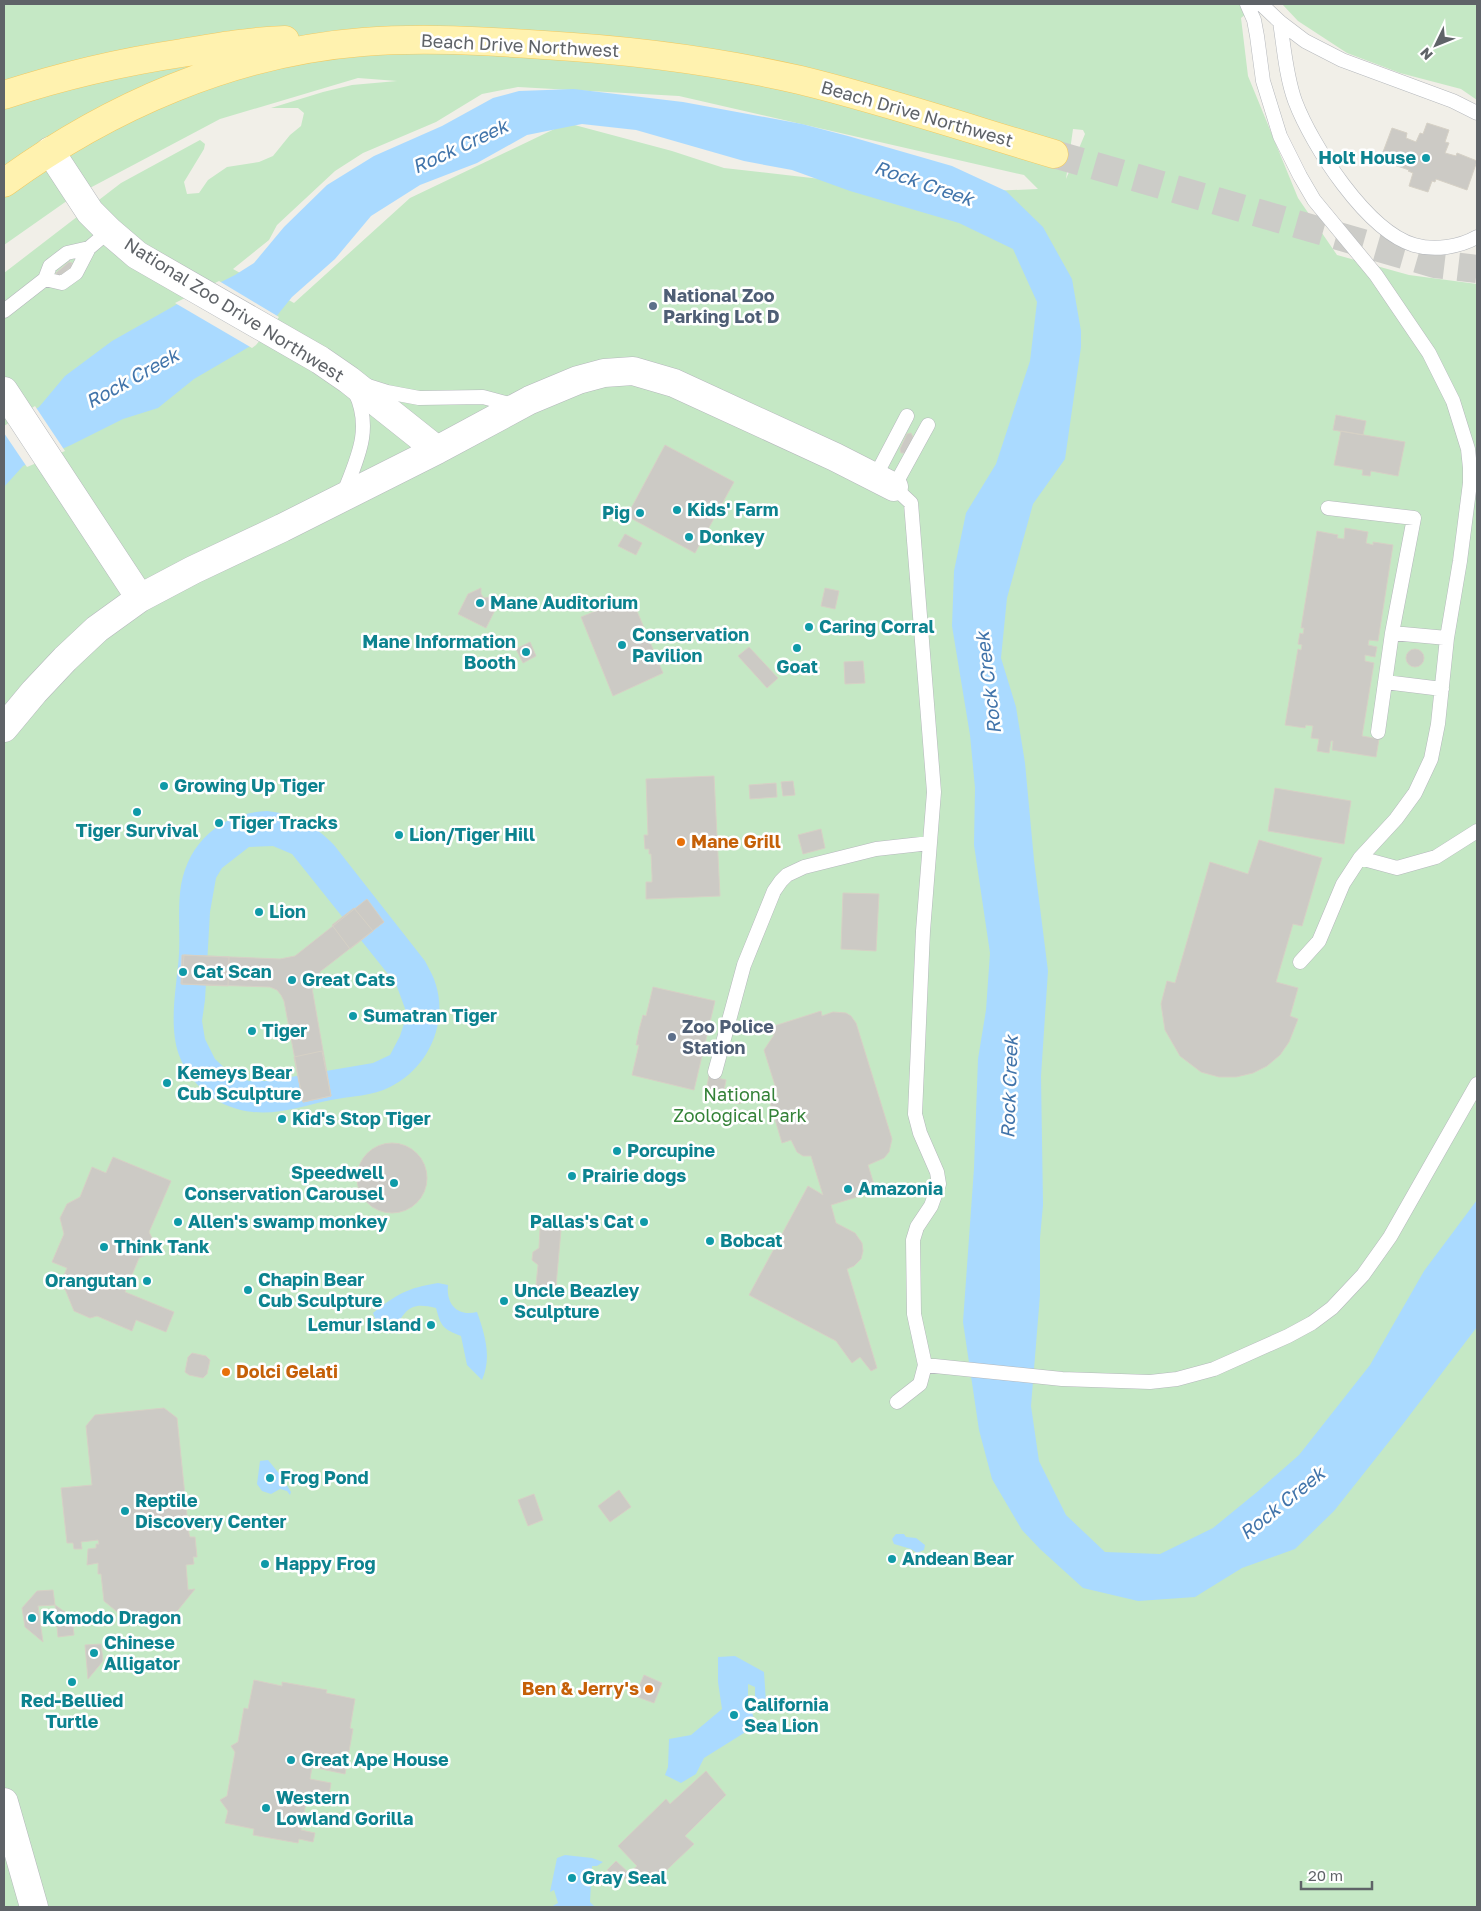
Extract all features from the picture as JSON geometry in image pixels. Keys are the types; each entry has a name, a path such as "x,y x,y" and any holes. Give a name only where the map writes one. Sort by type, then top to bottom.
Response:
{"main road":[{"path":"4,95 96,69 216,47 280,40 362,42"},
{"name":"Beach Drive Northwest","path":"4,183 50,151 94,126 146,100 205,76 290,52 362,42 445,40 560,46 637,53 724,65 826,87 1054,154"}],"street":[{"name":"National Zoo Drive Northwest","path":"50,151 90,212 99,240 137,255 320,360 349,380 437,450"},
{"path":"4,728 65,659 97,629 140,598 437,450 551,390 578,380 604,373 633,371 674,383 884,482"},
{"path":"4,391 140,598"},
{"path":"4,1802 34,1907"}],"lane":[{"path":"1247,4 1254,20 1263,81 1269,106 1289,156 1314,200 1376,275 1428,353 1453,401 1466,440 1470,484 1447,638 1438,724 1431,759 1415,793 1396,819 1360,858 1343,884 1319,942 1300,962"},
{"path":"1261,4 1280,22 1305,40 1342,60 1454,101 1477,114"},
{"path":"1280,22 1295,100 1321,153 1358,203 1396,235 1414,245 1432,248 1448,247 1469,242 1477,237"},
{"path":"4,311 46,279 50,266 67,253 99,240"},
{"path":"46,279 62,283 76,273 99,240"},
{"path":"349,380 387,392 419,398 483,397 518,407"},
{"path":"341,498 362,444 364,421 360,403 349,380"},
{"path":"884,482 907,416"},
{"path":"884,482 928,425"},
{"path":"884,482 911,503 934,792 923,931 915,1114 920,1133 937,1172 939,1184 931,1206 917,1227 913,1240 914,1314 931,1366 920,1384 897,1402"},
{"path":"1328,508 1414,518 1392,633 1378,732"},
{"path":"1392,633 1447,638"},
{"path":"1385,682 1442,689"},
{"path":"1360,858 1397,868 1436,857 1477,832"},
{"path":"715,1072 744,965 774,891 781,881 804,867 876,849 930,843"},
{"path":"931,1366 1062,1379 1150,1382 1177,1379 1214,1369 1246,1356 1312,1323 1332,1308 1350,1290 1390,1237 1477,1084"}],"green space":[{"name":"National Zoological Park","path":"4,4 1258,4 1241,18 1248,76 1298,198 1337,255 1409,275 1477,284 1477,1907 4,1907 4,273 121,183 200,140 205,144 204,149 184,182 187,194 199,193 208,180 227,167 259,162 273,156 290,135 301,126 304,113 298,108 271,108 352,85 397,81 358,78 220,119 71,198 4,245","holes":["518,87 679,96 1024,175 1038,189 991,191 890,187 724,168 672,151 567,123 410,198 294,303 233,269 269,240 277,225 335,171 363,153 436,122 482,94","1073,129 1083,130 1085,134 1066,179"]},
{"path":"1282,4 1477,4 1477,100 1461,89 1400,73 1347,53 1298,21"}],"water":[{"name":"Rock Creek","path":"574,89 683,102 802,124 952,166 1006,191 1043,227 1072,279 1081,331 1081,347 1065,459 1033,504 1007,598 1001,658 1016,707 1025,763 1034,860 1048,971 1041,1076 1043,1205 1040,1238 1040,1295 1031,1406 1039,1461 1066,1515 1105,1552 1160,1554 1213,1528 1299,1455 1370,1365 1424,1271 1477,1200 1477,1327 1334,1511 1295,1549 1242,1568 1195,1597 1138,1601 1083,1588 1022,1530 992,1479 979,1430 963,1322 974,1168 978,1059 986,1010 990,953 974,845 975,788 970,735 952,626 954,571 966,513 996,464 1030,361 1037,302 1013,249 959,223 850,191 792,170 744,161 636,130 582,124 527,135 477,163 420,185 371,216 335,259 292,297 254,344 194,379 158,408 123,419 23,466 4,487 4,429 39,407 65,376 112,341 254,263 284,227 327,185 374,156 442,126 493,98 519,91"},
{"path":"267,811 287,815 312,826 327,838 425,961 436,985 439,1000 436,1030 424,1057 403,1079 390,1087 369,1094 283,1111 263,1113 241,1110 218,1101 199,1086 184,1067 179,1055 174,1031 174,1005 179,954 179,901 183,876 197,846 207,835 220,825 250,813","holes":["273,846 292,854 396,984 407,1014 400,1036 390,1055 373,1063 267,1081 249,1081 230,1073 215,1059 205,1039 202,1021 210,912 216,878 222,868 249,847"]},
{"path":"438,1283 448,1285 449,1298 454,1308 464,1313 477,1312 485,1338 487,1354 487,1363 482,1380 467,1365 461,1336 444,1326 439,1319 436,1308 427,1306 413,1307 405,1313 392,1332 379,1328 373,1313 381,1306 396,1296 410,1290"},
{"name":"Frog Pond","path":"268,1460 282,1477 291,1492 290,1495 287,1491 280,1489 271,1494 262,1491 257,1484 260,1461"},
{"path":"896,1534 904,1534 906,1537 916,1538 925,1545 924,1550 917,1553 911,1549 894,1544 892,1539"},
{"name":"California Sea Lion","path":"735,1656 764,1672 766,1702 762,1710 755,1701 755,1687 748,1684 748,1699 755,1722 744,1733 704,1758 696,1774 681,1783 665,1775 668,1767 669,1739 691,1735 722,1709 718,1682 718,1657"},
{"name":"Gray Seal","path":"565,1855 592,1858 603,1862 597,1866 592,1866 590,1902 595,1907 551,1907 558,1903 554,1890 550,1892 557,1858"}],"pier":[{"path":"219,281 279,317 252,348 175,303"},
{"path":"35,406 65,451 27,467 4,433 4,426"}],"building":[{"name":"Holt House","path":"1427,123 1449,130 1445,142 1449,143 1445,153 1456,156 1457,153 1477,161 1467,190 1436,179 1435,182 1432,181 1428,192 1409,186 1413,173 1380,160 1392,128 1407,133 1406,138 1416,142 1420,133 1423,134"},
{"path":"69,262 72,263 71,267 60,276 57,275 56,273"},
{"path":"1336,415 1366,421 1363,435 1333,430"},
{"path":"1341,431 1405,442 1398,476 1371,471 1370,476 1362,475 1363,470 1334,465"},
{"path":"911,433 913,437 905,453 901,453 900,449 907,434"},
{"path":"665,445 734,482 695,553 627,516"},
{"path":"1345,528 1368,532 1366,543 1373,545 1373,542 1393,545 1378,641 1369,640 1368,645 1377,647 1375,657 1365,655 1365,661 1374,663 1362,736 1379,739 1376,757 1332,750 1333,741 1331,741 1329,753 1317,751 1319,739 1311,738 1313,726 1306,725 1305,728 1285,725 1298,649 1301,650 1302,645 1298,644 1300,633 1303,634 1304,628 1301,628 1317,531 1338,535 1337,538 1344,539"},
{"path":"625,534 642,543 636,555 618,546"},
{"name":"Mane Auditorium","path":"481,588 481,594 484,598 490,597 494,593 496,608 486,628 458,614 468,594"},
{"path":"825,588 839,591 835,609 821,606"},
{"name":"Conservation Pavilion","path":"631,597 663,673 613,696 581,617"},
{"name":"Mane Information Booth","path":"530,642 536,656 523,663 516,649"},
{"path":"749,647 778,678 767,688 738,656"},
{"path":"1415,649 1421,652 1424,658 1421,664 1415,667 1409,664 1406,658 1409,652"},
{"path":"863,661 865,683 845,684 844,662"},
{"name":"Mane Grill","path":"714,776 720,896 646,899 646,882 652,882 652,875 651,854 649,854 649,849 645,849 644,835 648,835 646,779"},
{"path":"793,781 795,795 783,796 781,782"},
{"path":"776,783 777,797 750,799 749,785"},
{"path":"1275,788 1351,801 1344,844 1268,831"},
{"path":"821,829 825,848 803,854 798,835"},
{"path":"1259,840 1322,858 1302,926 1293,924 1276,982 1298,988 1290,1016 1298,1019 1289,1042 1280,1055 1267,1066 1253,1073 1236,1077 1219,1077 1201,1072 1180,1056 1165,1030 1161,1004 1167,981 1175,983 1210,862 1248,874"},
{"path":"843,893 879,894 876,951 841,949"},
{"path":"367,899 384,922 321,971 312,988 331,1096 303,1102 284,1001 277,990 270,987 182,984 184,955 280,959 295,956"},
{"path":"354,908 373,931 350,949 332,925"},
{"path":"182,955 229,957 228,986 181,984"},
{"name":"Zoo Police Station","path":"653,987 715,1001 694,1090 632,1075 639,1045 636,1045 639,1030 643,1015 646,1016"},
{"name":"Amazonia","path":"821,1011 822,1016 833,1012 846,1013 856,1023 892,1139 889,1152 884,1158 868,1165 876,1191 831,1205 836,1223 855,1233 862,1243 861,1259 854,1266 847,1269 877,1368 871,1371 860,1357 852,1363 836,1341 749,1295 808,1186 823,1195 811,1156 803,1156 797,1152 791,1140 782,1143 769,1099 778,1095 764,1050 774,1035 771,1027"},
{"path":"322,1051 331,1096 303,1102 294,1057"},
{"path":"709,1076 726,1080 723,1095 706,1091"},
{"path":"730,1093 742,1096 740,1104 729,1102"},
{"path":"399,1143 412,1149 421,1158 425,1164 427,1178 425,1192 417,1203 406,1211 385,1213 378,1211 367,1203 359,1192 357,1171 359,1164 367,1153 378,1145"},
{"name":"Think Tank","path":"113,1157 171,1181 149,1232 152,1238 146,1255 139,1258 125,1292 174,1312 166,1332 136,1320 132,1331 97,1316 90,1318 74,1311 65,1289 59,1287 67,1268 52,1262 64,1234 60,1218 67,1204 80,1197 92,1167 106,1173"},
{"path":"543,1226 557,1226 561,1230 556,1286 553,1289 539,1288 536,1285 538,1265 532,1260 533,1252 539,1248 540,1229"},
{"path":"192,1353 206,1356 210,1360 207,1374 203,1378 189,1375 185,1372 188,1357"},
{"name":"Reptile Discovery Center","path":"164,1408 177,1418 189,1534 190,1537 195,1537 197,1557 193,1557 194,1564 186,1565 188,1590 195,1589 170,1620 132,1624 104,1601 101,1574 98,1574 98,1563 87,1565 88,1549 96,1548 96,1544 99,1544 98,1540 81,1542 82,1549 74,1549 73,1543 67,1543 61,1488 92,1485 86,1426 95,1415"},
{"path":"619,1490 631,1507 610,1522 598,1506"},
{"path":"534,1494 543,1520 528,1526 518,1500"},
{"name":"Komodo Dragon","path":"53,1590 55,1605 38,1606 43,1642 25,1627 22,1608 37,1591"},
{"name":"Chinese Alligator","path":"55,1605 72,1617 74,1635 58,1637"},
{"name":"Chinese Alligator","path":"101,1644 103,1661 88,1679 85,1645"},
{"name":"Ben & Jerry's","path":"644,1675 662,1683 654,1703 635,1696"},
{"name":"Great Ape House","path":"254,1680 282,1686 282,1682 327,1690 326,1693 355,1699 350,1728 353,1729 345,1774 312,1767 310,1779 331,1783 328,1801 307,1797 301,1830 315,1833 313,1842 299,1839 298,1843 253,1835 254,1829 225,1823 228,1811 220,1800 227,1796 235,1752 231,1746 238,1742 244,1708 248,1709"},
{"path":"706,1771 726,1795 685,1836 694,1844 653,1883 646,1876 641,1880 630,1874 620,1883 607,1870 616,1861 629,1873 637,1866 618,1846 666,1799 670,1804"}],"tunnel":[{"path":"1054,154 1435,264 1477,269"}],"place":[{"name":"Holt House","path":"1426,158"},
{"name":"National Zoo Parking Lot D","path":"653,306"},
{"name":"Kids' Farm","path":"677,510"},
{"name":"Pig","path":"640,513"},
{"name":"Donkey","path":"689,537"},
{"name":"Mane Auditorium","path":"480,603"},
{"name":"Caring Corral","path":"809,627"},
{"name":"Conservation Pavilion","path":"622,645"},
{"name":"Goat","path":"797,648"},
{"name":"Mane Information Booth","path":"526,652"},
{"name":"Growing Up Tiger","path":"164,786"},
{"name":"Tiger Survival","path":"137,812"},
{"name":"Tiger Tracks","path":"219,823"},
{"name":"Lion/Tiger Hill","path":"399,835"},
{"name":"Mane Grill","path":"681,842"},
{"name":"Lion","path":"259,912"},
{"name":"Cat Scan","path":"183,972"},
{"name":"Great Cats","path":"292,980"},
{"name":"Sumatran Tiger","path":"353,1016"},
{"name":"Tiger","path":"252,1031"},
{"name":"Zoo Police Station","path":"672,1037"},
{"name":"Kemeys Bear Cub Sculpture","path":"167,1083"},
{"name":"Kid's Stop Tiger","path":"282,1119"},
{"name":"Porcupine","path":"617,1151"},
{"name":"Prairie dogs","path":"572,1176"},
{"name":"Speedwell Conservation Carousel","path":"394,1183"},
{"name":"Amazonia","path":"848,1189"},
{"name":"Allen's swamp monkey","path":"178,1222"},
{"name":"Pallas's Cat","path":"644,1222"},
{"name":"Bobcat","path":"710,1241"},
{"name":"Think Tank","path":"104,1247"},
{"name":"Orangutan","path":"147,1281"},
{"name":"Chapin Bear Cub Sculpture","path":"248,1290"},
{"name":"Uncle Beazley Sculpture","path":"504,1301"},
{"name":"Lemur Island","path":"431,1325"},
{"name":"Dolci Gelati","path":"226,1372"},
{"name":"Frog Pond","path":"270,1478"},
{"name":"Reptile Discovery Center","path":"125,1511"},
{"name":"Andean Bear","path":"892,1559"},
{"name":"Happy Frog","path":"265,1564"},
{"name":"Komodo Dragon","path":"32,1618"},
{"name":"Chinese Alligator","path":"94,1653"},
{"name":"Red-Bellied Turtle","path":"72,1682"},
{"name":"Ben & Jerry's","path":"649,1689"},
{"name":"California Sea Lion","path":"734,1715"},
{"name":"Great Ape House","path":"291,1760"},
{"name":"Western Lowland Gorilla","path":"266,1808"},
{"name":"Gray Seal","path":"572,1878"}]}
